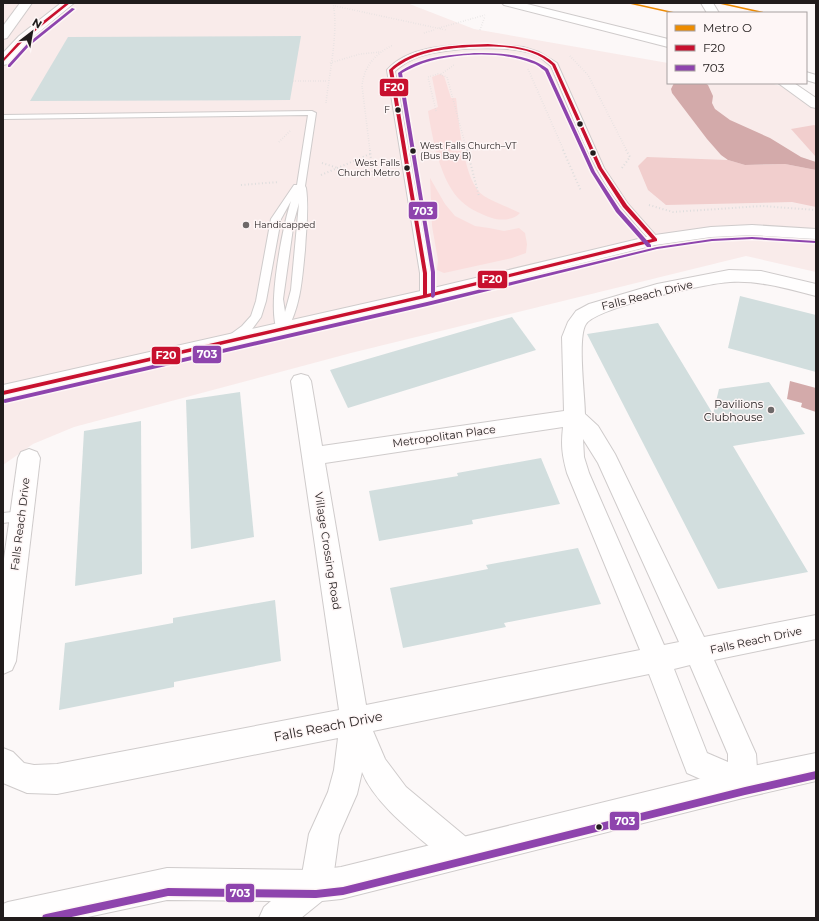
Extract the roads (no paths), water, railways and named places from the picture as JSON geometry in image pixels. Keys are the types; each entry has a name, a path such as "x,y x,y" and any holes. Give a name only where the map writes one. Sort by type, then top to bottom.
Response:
{"main road":[{"path":"3,35 26,3"},
{"path":"3,61 23,39 68,3"},
{"path":"508,3 565,16 667,43"},
{"path":"531,3 667,37"},
{"path":"707,3 712,12"},
{"path":"786,84 816,104"},
{"path":"3,393 425,296 655,240 712,232 760,231 816,234"},
{"name":"Falls Reach Drive","path":"575,417 590,432 607,460 697,652 742,754 742,783 697,763 657,660 578,473 573,457 572,445 575,417 572,337 574,327 578,319 586,312 596,308 657,290 728,276 761,277 816,290"},
{"path":"3,408 75,376"},
{"name":"Village Crossing Road","path":"301,380 354,721 375,769 396,797 461,853"},
{"name":"Metropolitan Place","path":"313,456 575,417"},
{"name":"Falls Reach Drive","path":"3,661 12,517 28,458"},
{"name":"Falls Reach Drive","path":"3,762 7,769 20,777 37,780 57,779 354,721 816,627"},
{"name":"Village Crossing Road","path":"316,886 324,834 342,794 348,770 354,721"},
{"path":"8,918 168,884 316,886 341,883 742,783 816,767"},
{"path":"275,918 316,886"}],"lane":[{"path":"425,296 425,273 391,70 400,60 412,55 447,49 495,47 525,50 548,58 554,65 600,168 609,184 634,219 655,240"},
{"path":"3,112 62,111 101,116"},
{"path":"3,116 312,114 302,181 289,221 278,299 282,329"},
{"path":"3,124 50,124 101,116"},
{"path":"282,329 292,306 296,290 304,206 302,181"},
{"path":"229,341 246,329 256,317 261,301 276,219 286,202 302,181"}],"metro line":[{"name":"O","path":"628,3 671,12"},
{"name":"O","path":"718,3 761,12"}],"place":[{"name":"F","path":"398,110"},
{"name":"West Falls Church–VT (Bus Bay B)","path":"413,151"},
{"name":"West Falls Church Metro","path":"407,168"},
{"name":"Handicapped","path":"246,225"},
{"name":"Pavilions Clubhouse","path":"771,410"}]}
